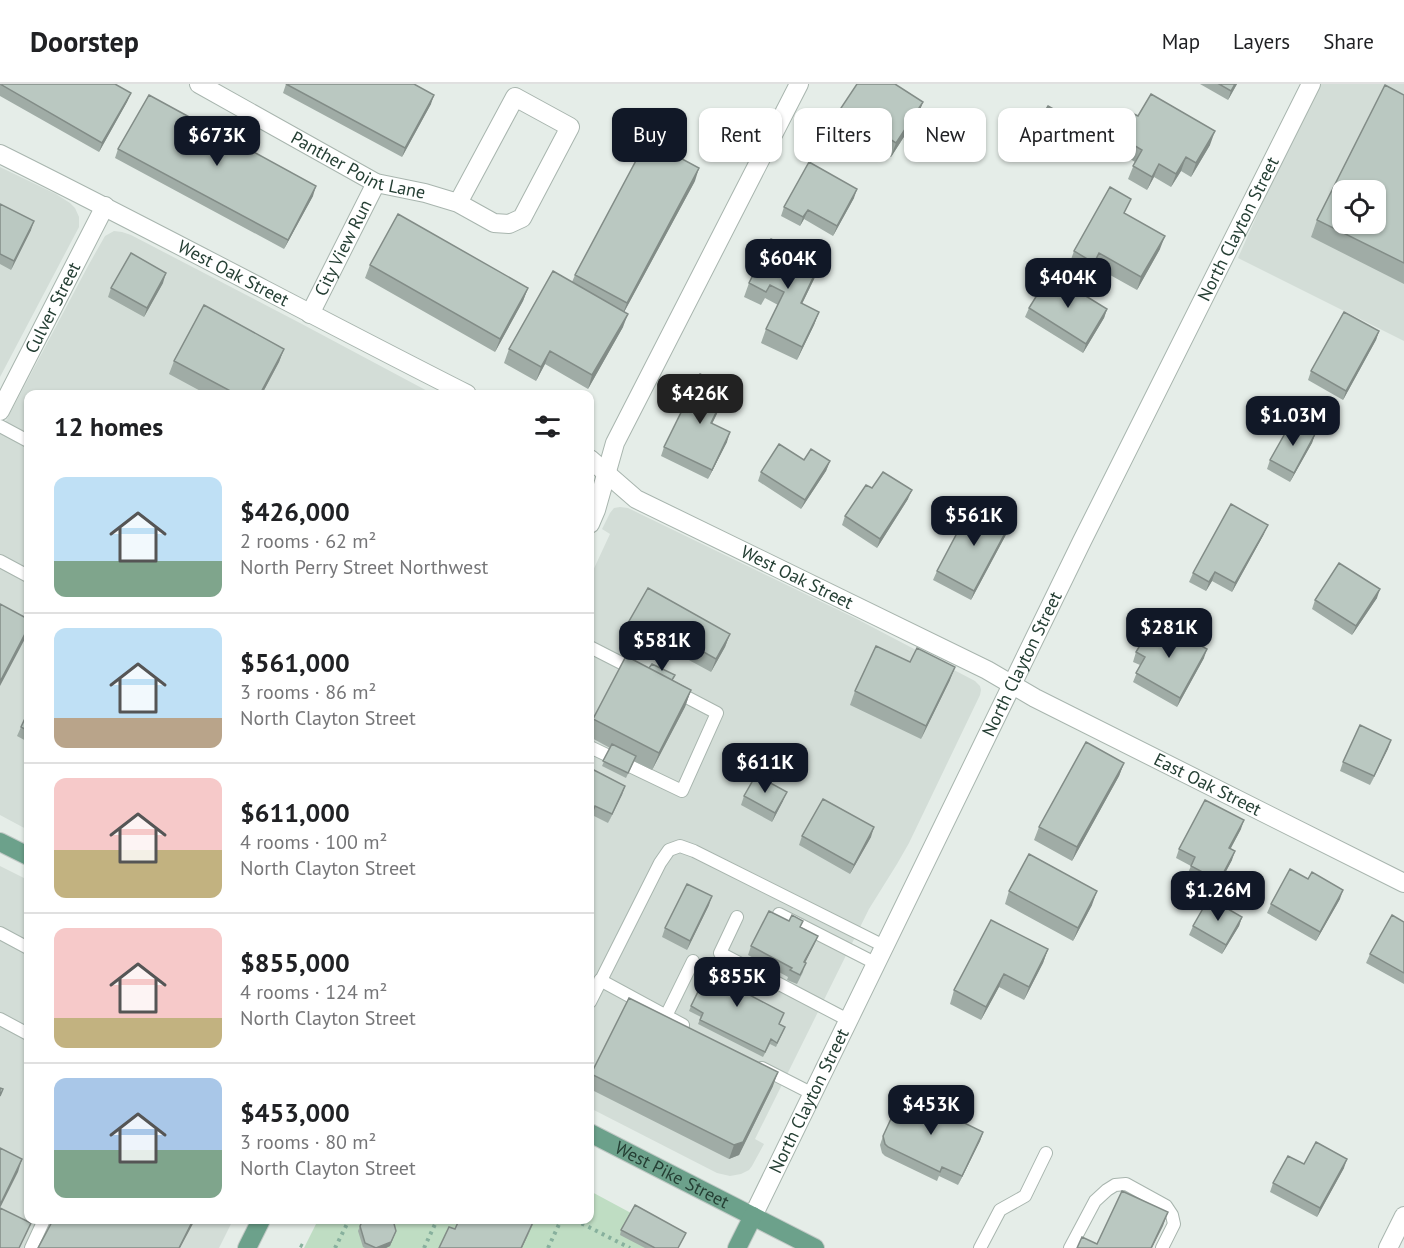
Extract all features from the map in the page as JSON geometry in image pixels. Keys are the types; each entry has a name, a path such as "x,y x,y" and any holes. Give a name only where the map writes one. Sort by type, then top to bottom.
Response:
{"main road":[{"path":"0,842 24,854"},
{"name":"West Pike Street","path":"594,1135 815,1248"},
{"name":"North Clayton Street","path":"737,1248 753,1216"},
{"path":"247,1248 259,1224"}],"street":[{"name":"Panther Point Lane","path":"199,84 376,183 425,193 458,203 494,223 508,224 522,218 570,127 515,98 458,203"},
{"path":"594,515 615,443 799,84"},
{"name":"North Clayton Street","path":"753,1216 1087,531 1311,84"},
{"name":"West Oak Street","path":"0,154 459,390"},
{"name":"City View Run","path":"310,314 376,183"},
{"name":"Culver Street","path":"0,411 105,206"},
{"name":"West Oak Street","path":"594,463 636,499 977,665 1013,685"},
{"name":"East Oak Street","path":"1013,685 1404,883"},
{"path":"1388,1248 1404,1216"}],"lane":[{"path":"0,426 24,439"},
{"path":"0,561 24,574"},
{"path":"594,649 649,677"},
{"path":"594,749 682,791 717,713 668,687"},
{"path":"594,993 660,863 669,850 680,846 884,946"},
{"path":"779,914 876,963"},
{"path":"737,917 720,953 848,1020"},
{"path":"0,933 24,946"},
{"path":"666,1016 693,961"},
{"path":"600,980 695,1032"},
{"path":"0,1019 24,1032"},
{"path":"755,1064 813,1094"},
{"path":"980,1248 1000,1209 1025,1196 1046,1153"},
{"path":"1070,1248 1095,1201 1115,1185 1126,1184 1166,1206 1172,1215 1174,1224 1162,1248"},
{"path":"31,1248 42,1224"}],"path":[{"path":"335,1248 347,1224"},
{"path":"424,1248 433,1224"},
{"path":"548,1248 559,1224"},
{"path":"583,1224 630,1248"},
{"path":"300,1245 306,1248"}],"shaded area":[{"path":"1315,84 1404,84 1404,341 1238,258"},
{"path":"0,167 70,203 79,217 79,227 0,377"},
{"path":"114,231 131,235 426,390 24,390 24,828 0,815 0,432 105,236"},
{"path":"614,508 628,508 857,619 975,681 981,690 909,843 869,909 755,1139 764,1144 749,1170 741,1174 730,1176 717,1173 594,1110 594,568 610,534 602,529"},
{"path":"0,866 24,878 24,1224 231,1224 219,1248 0,1248"}],"green space":[{"path":"594,1193 631,1213 645,1248 304,1248 316,1224 594,1224"}],"building":[{"path":"0,84 115,84 131,93 102,143"},
{"path":"286,84 414,84 434,95 405,148"},
{"path":"857,84 895,84 923,102 919,108 904,108 904,131 896,143 892,140 892,108 841,108"},
{"path":"1219,84 1235,84 1231,91"},
{"path":"1385,85 1404,95 1404,263 1345,234 1386,234 1386,180 1337,180"},
{"path":"1151,94 1215,131 1196,163 1186,157 1176,174 1159,164 1152,177 1133,166 1142,150 1136,146 1136,115 1138,116"},
{"path":"149,95 316,186 288,240 118,149"},
{"path":"635,162 687,162 699,168 627,303 575,275"},
{"path":"809,162 857,189 837,226 808,210 803,217 784,207"},
{"path":"1110,187 1131,199 1124,213 1165,236 1141,277 1099,253 1094,263 1074,251"},
{"path":"1332,190 1332,227 1317,220"},
{"path":"0,204 34,221 14,261 0,254"},
{"path":"398,214 528,288 500,339 370,265"},
{"path":"771,239 820,263 801,303 819,312 802,347 766,329 784,292 770,285 766,292 749,283"},
{"path":"131,253 166,273 147,308 111,288"},
{"path":"553,271 628,314 592,375 550,351 541,367 509,349"},
{"path":"1050,274 1107,309 1086,344 1029,308"},
{"path":"204,305 284,349 262,390 228,390 174,361"},
{"path":"1344,312 1379,331 1346,391 1311,371"},
{"path":"700,374 728,388 711,423 730,432 712,470 664,447"},
{"path":"1292,421 1315,434 1294,473 1270,460"},
{"path":"779,444 804,460 811,449 830,461 805,500 761,472"},
{"path":"883,472 912,490 880,539 845,516 866,485 872,488"},
{"path":"983,504 1012,520 974,591 937,571 965,518 973,522"},
{"path":"1231,504 1268,525 1235,583 1215,572 1209,582 1193,573"},
{"path":"1339,563 1380,589 1356,626 1315,600"},
{"path":"648,588 730,634 716,659 679,638 673,648 628,623"},
{"path":"0,604 24,617 24,636 0,682"},
{"path":"1155,620 1207,649 1180,698 1136,673 1145,657 1136,652"},
{"path":"876,646 910,662 917,648 955,667 926,726 855,691"},
{"path":"626,656 691,690 659,753 594,720"},
{"path":"652,664 675,675 672,680 649,668"},
{"path":"1360,725 1391,740 1374,776 1343,762"},
{"path":"1086,742 1124,763 1077,847 1039,827"},
{"path":"612,744 636,756 628,773 603,761"},
{"path":"594,770 625,786 612,814 595,806 594,808"},
{"path":"756,775 787,792 775,813 744,796"},
{"path":"823,799 874,827 854,865 802,836"},
{"path":"1205,800 1244,820 1229,848 1235,851 1219,881 1191,866 1195,857 1179,849"},
{"path":"1029,854 1097,891 1078,928 1009,891"},
{"path":"1290,869 1308,879 1312,872 1343,890 1320,932 1271,904"},
{"path":"687,884 712,896 690,941 665,928"},
{"path":"1209,898 1242,917 1226,945 1193,926"},
{"path":"769,911 789,921 792,915 803,921 800,927 818,936 804,962 806,963 800,975 790,970 792,968 751,946"},
{"path":"1392,915 1404,922 1404,973 1370,954"},
{"path":"991,920 1048,949 1029,987 1004,974 986,1007 954,990"},
{"path":"714,959 748,975 740,990 784,1013 779,1024 785,1027 777,1043 771,1039 765,1052 700,1020 703,1013 691,1006"},
{"path":"629,998 778,1072 743,1142 734,1145 594,1075 594,1068"},
{"path":"903,1093 983,1132 962,1176 942,1167 940,1172 885,1144 883,1136"},
{"path":"1316,1142 1347,1159 1320,1208 1273,1183 1288,1156 1304,1164"},
{"path":"0,1148 22,1159 0,1205"},
{"path":"1122,1191 1168,1212 1151,1248 1077,1248 1082,1237 1097,1244"},
{"path":"635,1205 686,1233 678,1248 655,1248 621,1230"},
{"path":"0,1208 24,1220 24,1224 31,1224 19,1248 0,1248"},
{"path":"51,1224 191,1224 179,1248 38,1248"},
{"path":"361,1224 394,1224 396,1231 391,1242 376,1248 365,1243"},
{"path":"457,1224 532,1224 521,1248 439,1248 449,1227 455,1229"}]}
